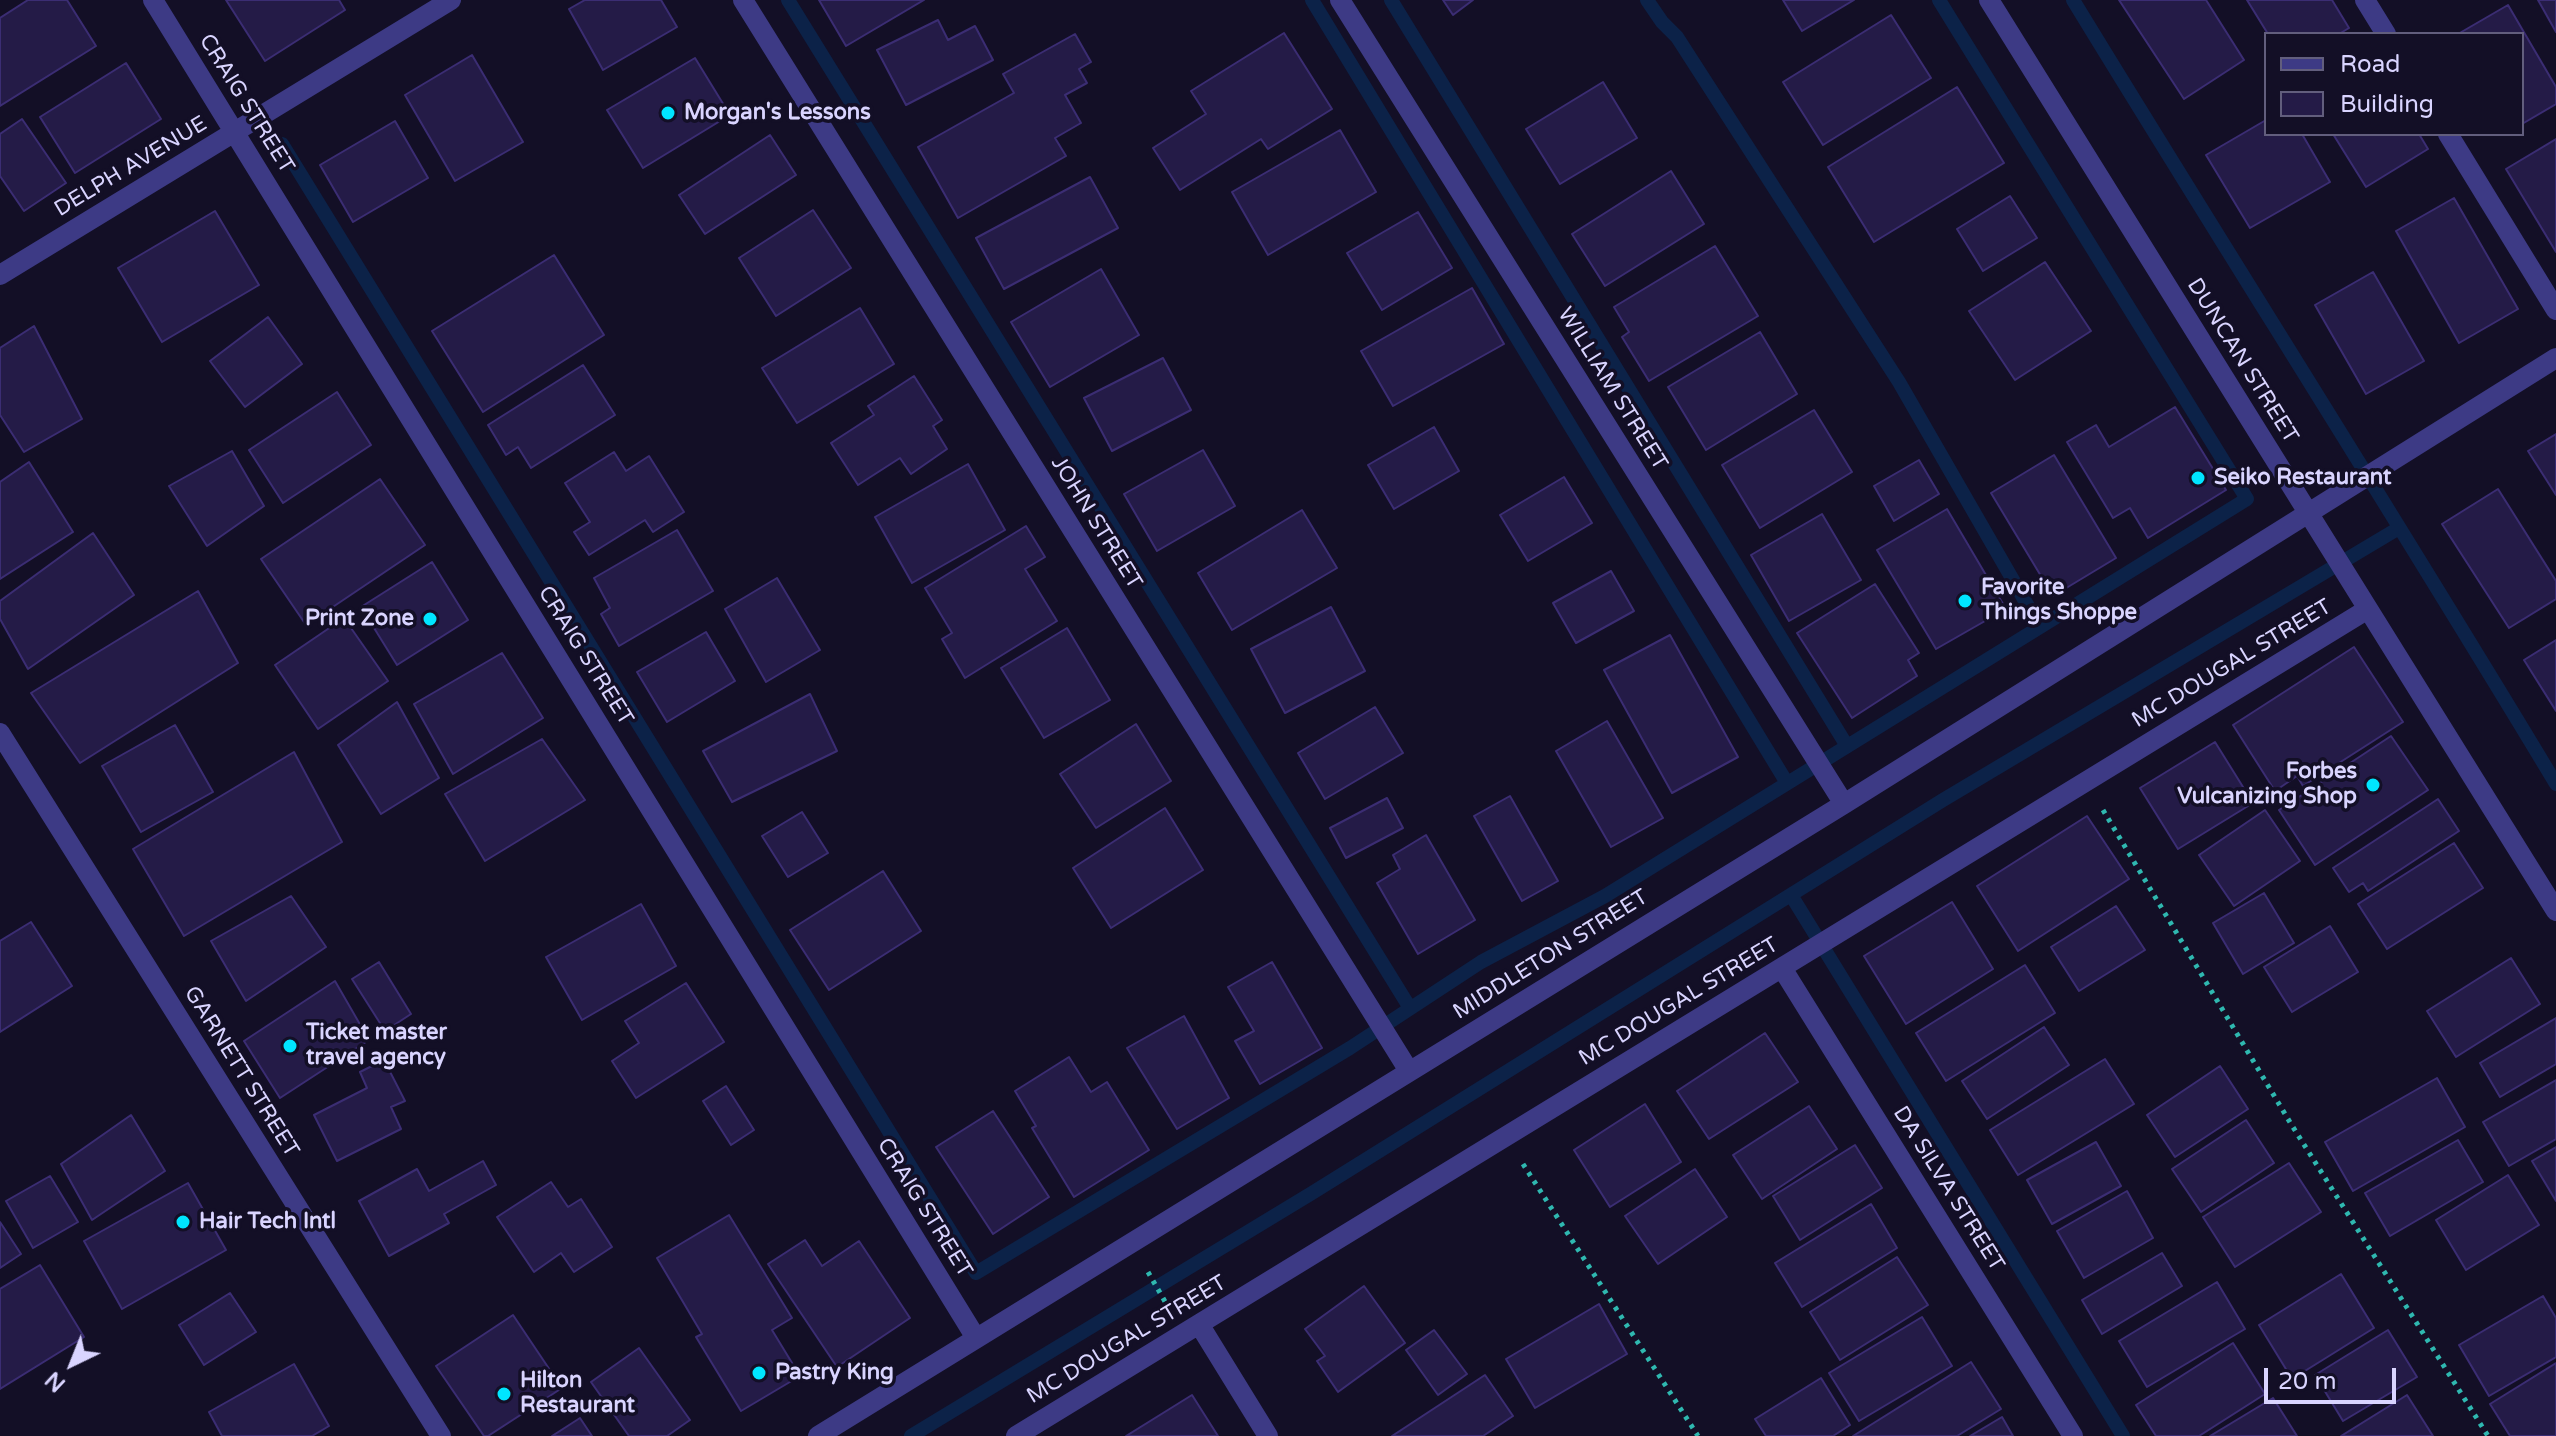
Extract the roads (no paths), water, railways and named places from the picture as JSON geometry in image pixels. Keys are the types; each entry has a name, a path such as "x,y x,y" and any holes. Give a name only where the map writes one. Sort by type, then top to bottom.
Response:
{"street":[{"name":"CRAIG STREET","path":"153,0 976,1338"},
{"name":"DELPH AVENUE","path":"0,275 451,0"},
{"name":"JOHN STREET","path":"743,0 1409,1071"},
{"name":"WILLIAM STREET","path":"1340,0 1844,804"},
{"name":"DUNCAN STREET","path":"1989,0 2556,911"},
{"path":"2365,0 2385,32"},
{"path":"2449,136 2556,310"},
{"name":"MIDDLETON STREET","path":"818,1436 1844,804 2556,358"},
{"name":"MC DOUGAL STREET","path":"1016,1436 2368,609"},
{"name":"GARNETT STREET","path":"0,733 441,1436"},
{"name":"DA SILVA STREET","path":"1790,963 2073,1436"},
{"path":"1192,1329 1268,1436"}],"waterway":[{"path":"788,0 1410,1008"},
{"path":"1312,0 1787,783"},
{"path":"1391,0 1847,746"},
{"path":"1647,0 1677,37 1899,382 2040,627"},
{"path":"282,144 976,1273 1350,1048 1481,962 1605,896 2247,499 1939,0"},
{"path":"2073,0 2556,784"},
{"path":"911,1436 1312,1193 1943,800 2399,528"},
{"path":"1791,895 2123,1436"}],"place":[{"name":"Morgan's Lessons","path":"668,113"},
{"name":"Seiko Restaurant","path":"2198,478"},
{"name":"Favorite Things Shoppe","path":"1965,601"},
{"name":"Print Zone","path":"430,619"},
{"name":"Forbes Vulcanizing Shop","path":"2373,785"},
{"name":"Ticket master travel agency","path":"290,1046"},
{"name":"Hair Tech Intl","path":"183,1222"},
{"name":"Pastry King","path":"759,1373"},
{"name":"Hilton Restaurant","path":"504,1394"}]}
